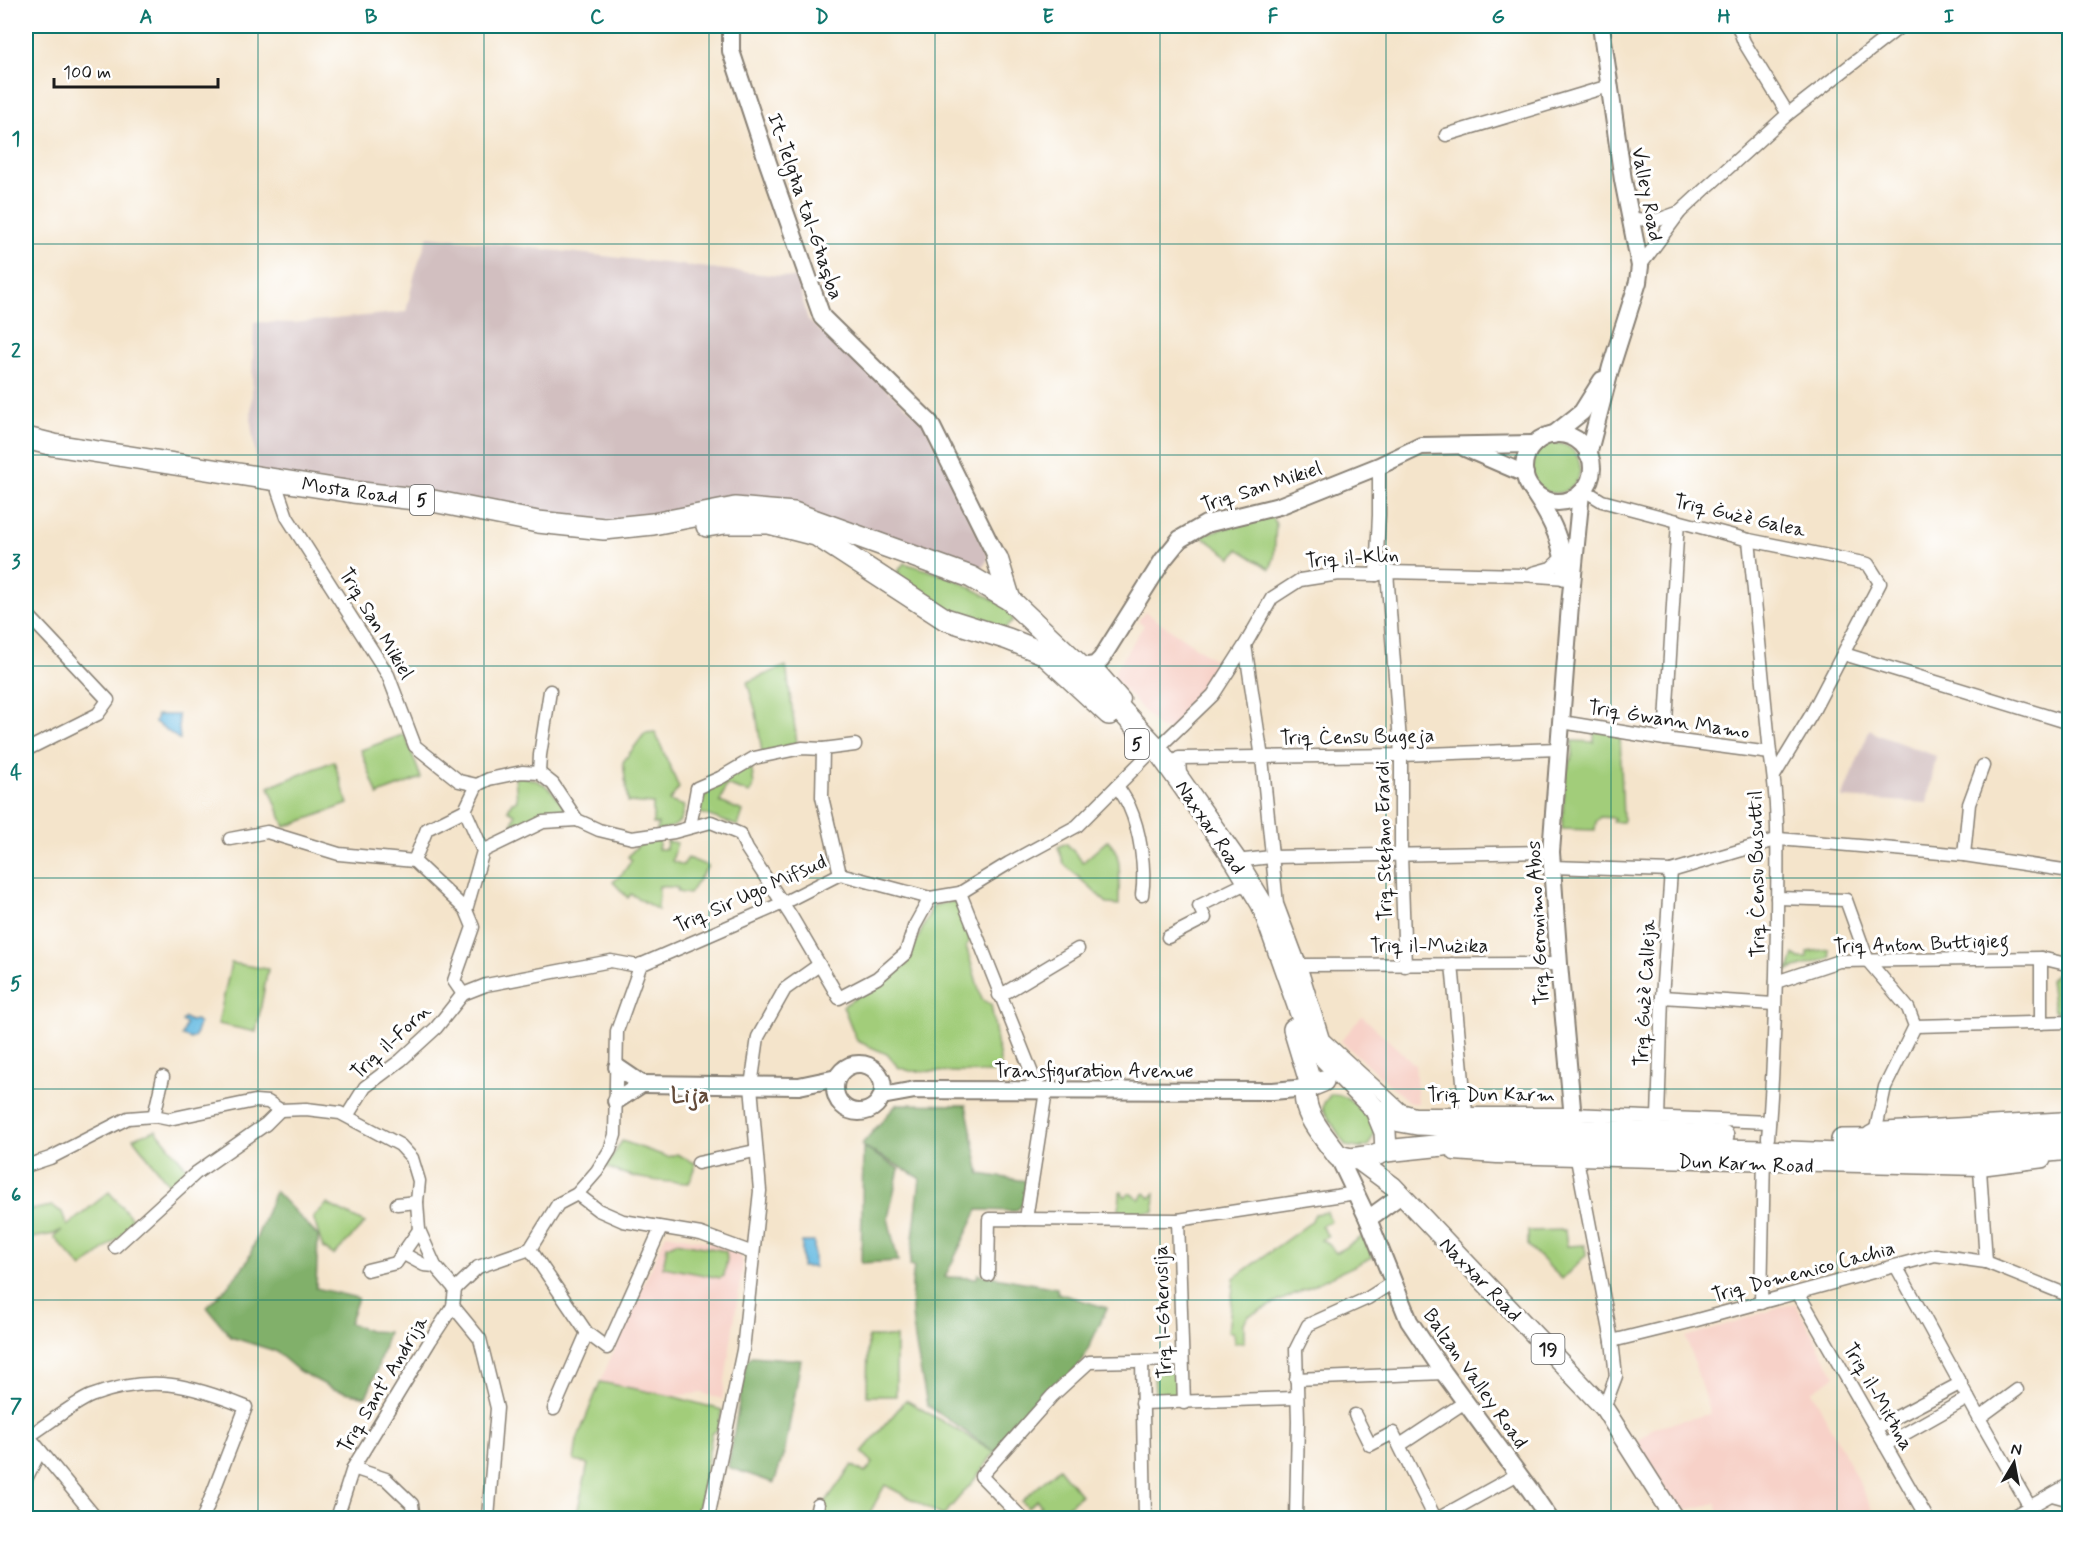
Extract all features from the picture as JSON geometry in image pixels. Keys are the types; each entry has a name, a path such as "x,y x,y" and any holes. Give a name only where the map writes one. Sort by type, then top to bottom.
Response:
{"highway":[{"name":"Mosta Road","path":"26,438 54,445 229,473 433,501 538,522 604,529 653,524 735,508 794,513 817,528"},
{"name":"Mosta Road","path":"26,449 57,459 603,541 725,523 769,523 817,528"},
{"name":"Naxxar Road","path":"817,528 896,550 971,577 1015,605 1094,670 1180,781 1236,861 1262,904 1305,1025 1316,1049 1376,1110 1384,1132 1386,1151"},
{"name":"Naxxar Road","path":"817,528 945,620 1008,639 1042,653 1107,712 1156,749 1242,885 1269,951 1309,1087 1304,1099 1309,1114 1347,1157"},
{"path":"887,580 882,567 883,561 888,554 896,550"},
{"path":"971,577 991,570 997,558"},
{"path":"997,558 1024,623 1017,638 1008,639"},
{"path":"1305,1025 1319,1045 1397,1114 1422,1125"},
{"path":"1309,1087 1328,1079 1348,1081"},
{"name":"Dun Karm Road","path":"1376,1110 1400,1120 1422,1125 1573,1122 1766,1144 1911,1157 1994,1156 2070,1149"},
{"name":"Dun Karm Road","path":"1386,1151 1454,1144 1766,1144 1867,1135 1970,1139 2070,1133"},
{"path":"1347,1157 1372,1156 1386,1151"}],"main road":[{"name":"Naxxar Road","path":"1386,1151 1397,1190"},
{"name":"Naxxar Road","path":"1347,1157 1397,1190 1605,1408 1674,1518"}],"street":[{"name":"It-Telgħa tal-Għaqba","path":"731,26 731,51 822,317 930,423 997,558"},
{"name":"Valley Road","path":"1588,455 1611,367 1638,282 1640,266 1623,180 1601,26"},
{"path":"1738,26 1744,42 1788,114"},
{"path":"1640,266 1680,212 1788,114 1901,26"},
{"path":"1446,135 1609,86"},
{"path":"1632,219 1658,220 1680,212"},
{"name":"Valley Road","path":"1553,435 1582,412 1611,367"},
{"path":"1553,435 1573,438 1581,444 1588,455 1592,469 1591,478 1583,491 1573,499 1562,502 1541,498 1533,491 1524,474 1526,458 1534,444 1553,435"},
{"name":"Triq San Mikiel","path":"1094,670 1163,560 1180,539 1206,524 1279,506 1421,446 1534,444"},
{"name":"Triq San Mikiel","path":"1459,445 1524,474"},
{"name":"Triq Stefano Erardi","path":"1378,466 1382,573 1401,755 1401,855 1405,966"},
{"name":"Triq San Mikiel","path":"278,491 287,517 388,675 415,746 459,781 477,785"},
{"name":"Triq Geronimo Abos","path":"1533,491 1549,515 1564,556 1570,605"},
{"name":"Triq Ġużè Galea","path":"1583,491 1602,501 1749,540 1868,564 1880,583 1844,654"},
{"name":"Triq Geronimo Abos","path":"1573,1122 1552,860 1570,605 1583,491"},
{"path":"1665,739 1678,521"},
{"name":"Triq Ċensu Busuttil","path":"1749,540 1779,839 1776,982 1766,1144 1761,1302"},
{"name":"Triq il-Klin","path":"1523,575 1551,568 1564,556"},
{"name":"Triq il-Klin","path":"1156,749 1213,695 1272,598 1300,580 1339,574 1382,573 1523,575 1566,578"},
{"path":"26,615 108,700 98,714 26,750"},
{"name":"Triq Dun Karm","path":"1245,645 1262,758 1277,904 1300,965 1323,1039 1401,1110 1414,1114 1466,1113 1573,1122 1658,1118 1766,1144"},
{"path":"1774,776 1844,654 2070,723"},
{"path":"539,773 550,691"},
{"name":"Triq Ġwann Mamo","path":"1562,722 1770,753"},
{"path":"690,827 697,788 720,778 754,758 802,748 823,749 855,745"},
{"path":"823,749 822,797 840,874"},
{"name":"Naxxar Road","path":"1156,749 1179,758"},
{"name":"Triq Sir Ugo Mifsud","path":"641,964 783,903 840,874 930,898 960,893 1077,826 1156,749"},
{"name":"Triq Ċensu Bugeja","path":"1179,758 1401,755 1559,749"},
{"path":"1179,758 1180,781"},
{"path":"1964,855 1969,804 1983,766"},
{"path":"414,861 427,829 465,810 477,785 489,779 522,772 539,773 553,784 577,820 599,831 632,838 674,832 711,822 740,834 839,998 878,978 906,953 914,927 930,898"},
{"path":"1117,786 1129,806 1139,839 1144,884 1142,895"},
{"path":"465,810 483,851 466,909"},
{"path":"483,851 543,822 577,820"},
{"path":"230,839 267,832 339,854 414,861 466,909 473,927 454,981 463,994 486,985 611,961 638,966 641,964"},
{"path":"1236,861 1271,857 1401,855 1552,860 1671,871 1779,839 1964,855 2070,871"},
{"name":"Triq Ġużè Calleja","path":"1658,1118 1662,997 1671,871"},
{"path":"1168,937 1205,918 1199,906 1242,885"},
{"path":"960,893 999,994 1042,1091 1026,1219"},
{"path":"1777,898 1846,900 1868,961 1908,1008 1915,1026 1886,1087 1867,1135"},
{"path":"999,994 1008,991 1078,949"},
{"path":"2041,1023 2042,958"},
{"name":"Triq Anton Buttigieg","path":"1776,982 1839,961 2042,958 2070,965"},
{"path":"488,1518 497,1408 480,1339 453,1306 455,1289 478,1267 530,1249 558,1204 576,1194 597,1171 610,1150 615,1135 617,1031 641,964"},
{"path":"708,1518 743,1350 760,1191 755,1151 752,1086 758,1037 785,989 819,964"},
{"path":"1452,964 1466,1113"},
{"name":"Triq il-Mużika","path":"1300,965 1559,964"},
{"name":"Triq il-Forn","path":"346,1116 365,1087 401,1060 436,1028 463,994"},
{"path":"1662,997 1774,1004"},
{"path":"1915,1026 2070,1022"},
{"name":"Transfiguration Avenue","path":"642,1084 799,1086 837,1078 844,1069 858,1064 873,1068 882,1088"},
{"path":"616,1067 642,1084 616,1101"},
{"path":"154,1116 163,1077"},
{"path":"837,1078 835,1089 837,1097"},
{"name":"Transfiguration Avenue","path":"799,1086 837,1097 847,1108 857,1112 871,1109 882,1088"},
{"name":"Transfiguration Avenue","path":"882,1088 1273,1091 1309,1087"},
{"name":"Transfiguration Avenue","path":"1273,1091 1294,1102 1309,1114"},
{"path":"26,1166 50,1158 128,1118 154,1116 170,1119 255,1101 268,1102 280,1110 306,1109 340,1113 400,1145 412,1158 419,1181 417,1202 419,1230 435,1266 455,1289"},
{"path":"115,1247 196,1173 266,1124 280,1110"},
{"name":"Dun Karm Road","path":"1867,1135 2070,1118"},
{"name":"Dun Karm Road","path":"1423,1148 1455,1154 1577,1159 1766,1144 1980,1169 2070,1158"},
{"path":"698,1163 755,1151"},
{"name":"Balzan Valley Road","path":"1347,1157 1356,1193 1409,1321 1549,1518"},
{"path":"1577,1159 1612,1341 1616,1376 1605,1408"},
{"path":"1980,1169 1986,1262"},
{"path":"1368,1219 1397,1190"},
{"path":"988,1275 989,1219 1178,1220 1356,1193"},
{"path":"576,1194 598,1210 623,1221 701,1234 753,1253"},
{"path":"397,1204 417,1202"},
{"name":"Triq l-Għerusija","path":"1178,1220 1184,1403"},
{"path":"530,1249 587,1333 607,1348 661,1228"},
{"path":"367,1270 396,1263 419,1230"},
{"path":"402,1253 424,1265 435,1266"},
{"name":"Triq Domenico Cachia","path":"1612,1341 1693,1322 1935,1256 1986,1262 2070,1296"},
{"path":"1896,1266 2030,1507"},
{"path":"1296,1518 1298,1431 1296,1349 1308,1325 1368,1298 1393,1282"},
{"name":"Triq il-Mitħna","path":"1798,1293 1927,1518"},
{"path":"1368,1298 1400,1298"},
{"name":"Triq Sant' Andrija","path":"337,1518 353,1468 453,1306"},
{"path":"554,1409 587,1333"},
{"path":"1022,1518 981,1476 1052,1396 1089,1362 1182,1360"},
{"path":"1142,1361 1145,1518"},
{"path":"1296,1379 1444,1373"},
{"path":"96,1518 27,1434 89,1397 133,1385 170,1383 207,1391 246,1407 203,1518"},
{"path":"1876,1428 1961,1383"},
{"path":"1979,1418 2018,1390"},
{"path":"1142,1404 1296,1398"},
{"path":"1885,1445 1968,1398"},
{"path":"1400,1445 1465,1402"},
{"path":"1355,1415 1370,1445 1393,1433 1437,1518 1518,1474"},
{"path":"26,1479 40,1451"},
{"path":"353,1468 386,1479 412,1504 414,1518"},
{"path":"2010,1518 2070,1484"},
{"path":"2052,1495 2070,1500"},
{"path":"815,1518 818,1505"}],"shaded area":[{"path":"428,236 797,278 808,320 924,422 989,558 980,571 768,508 632,525 258,474 251,424 254,322 293,323 406,312 415,273"},
{"path":"1145,612 1225,667 1207,692 1169,730 1160,729 1115,679 1115,671 1144,625 1138,621"},
{"path":"1870,729 1878,735 1936,756 1927,803 1842,798"},
{"path":"1362,1016 1415,1065 1418,1103 1410,1103 1341,1041"},
{"path":"666,1234 714,1243 740,1254 743,1264 722,1399 702,1393 671,1396 600,1382"},
{"path":"1795,1303 1835,1376 1812,1391 1876,1516 1871,1518 1720,1518 1716,1503 1677,1512 1637,1441 1654,1427 1710,1414 1686,1337"}],"green space":[{"path":"1550,443 1560,443 1573,450 1580,463 1580,473 1573,486 1560,493 1550,493 1541,489 1534,482 1530,473 1530,463 1534,454 1541,447"},
{"path":"1270,515 1276,522 1274,558 1270,569 1238,549 1232,558 1200,535"},
{"path":"904,563 953,578 1009,608 1013,621 1002,631 957,615 896,574"},
{"path":"786,666 797,743 762,753 756,712 747,682"},
{"path":"1594,731 1620,734 1623,822 1613,822 1614,818 1600,817 1596,822 1595,830 1562,829 1565,774 1573,755 1572,741 1594,742"},
{"path":"655,732 679,788 669,801 684,806 681,818 676,825 657,831 658,824 653,824 653,804 628,802 623,762 645,733"},
{"path":"405,734 421,778 378,796 361,750"},
{"path":"334,761 348,804 285,827 269,787"},
{"path":"751,764 754,785 750,793 726,785 720,802 743,811 738,826 698,812 712,776"},
{"path":"515,776 539,781 555,794 566,808 557,817 517,832 512,824 515,814 508,810 512,802 517,801"},
{"path":"660,840 658,849 666,849 667,841 677,843 672,861 683,865 688,858 708,866 689,894 677,892 678,888 659,886 658,910 631,894 628,898 613,882 632,860 628,857 635,848 645,842"},
{"path":"1108,840 1119,862 1119,905 1108,904 1064,864 1058,847 1066,843 1083,862"},
{"path":"952,901 961,906 970,940 966,946 982,1000 991,1004 1002,1073 910,1071 898,1067 887,1054 857,1041 843,1006 905,966 933,906"},
{"path":"1829,949 1830,958 1786,971 1785,969 1790,967 1794,954 1799,958 1807,958 1807,952"},
{"path":"231,963 268,969 256,1032 218,1024"},
{"path":"2055,974 2069,978 2069,1014 2054,1011 2050,980"},
{"path":"1331,1094 1352,1101 1368,1119 1375,1133 1368,1146 1358,1148 1346,1146 1323,1109 1324,1103"},
{"path":"897,1104 966,1105 980,1174 1026,1181 1024,1203 1016,1211 978,1210 945,1277 977,1278 978,1274 1057,1288 1058,1293 1107,1308 1082,1362 995,1452 927,1405 914,1336 912,1284 914,1267 910,1265 920,1178 861,1145"},
{"path":"156,1130 191,1173 173,1190 133,1138"},
{"path":"622,1141 668,1157 677,1154 695,1163 689,1183 646,1179 606,1167"},
{"path":"863,1147 899,1169 888,1218 898,1261 861,1263"},
{"path":"275,1191 318,1236 316,1288 358,1298 349,1323 369,1331 388,1332 366,1397 333,1389 299,1371 275,1351 231,1337 207,1307 247,1262"},
{"path":"109,1192 136,1223 82,1268 54,1237 62,1230 54,1234 26,1239 26,1208 29,1207 31,1210 52,1206 62,1212 67,1226"},
{"path":"1120,1192 1125,1197 1130,1193 1139,1199 1145,1193 1150,1198 1155,1193 1154,1212 1119,1212"},
{"path":"327,1204 365,1223 334,1255 323,1248 313,1217"},
{"path":"1327,1212 1331,1221 1321,1226 1328,1236 1321,1240 1327,1242 1336,1253 1363,1236 1373,1257 1248,1316 1244,1323 1244,1342 1234,1343 1233,1332 1228,1332 1234,1278 1311,1222 1315,1214"},
{"path":"1565,1230 1567,1246 1585,1245 1586,1255 1562,1279 1528,1246 1528,1231"},
{"path":"676,1242 726,1251 724,1276 720,1278 663,1267 667,1246"},
{"path":"868,1337 896,1337 896,1396 867,1396"},
{"path":"752,1356 801,1360 785,1450 774,1483 728,1467 746,1362"},
{"path":"1176,1372 1176,1395 1155,1395 1154,1373"},
{"path":"600,1382 671,1396 722,1410 718,1429 712,1434 697,1518 576,1518 588,1464 574,1461 577,1440"},
{"path":"906,1400 995,1452 943,1516 885,1485 867,1518 819,1518 824,1504 852,1465 865,1473 873,1463 862,1452"},
{"path":"1059,1468 1081,1495 1054,1518 1045,1518 1047,1516 1039,1508 1041,1506 1037,1500 1028,1508 1022,1501"}],"water":[{"path":"157,715 178,715 180,740 155,722"},
{"path":"185,1018 190,1021 196,1020 199,1024 195,1036 191,1039 182,1036 186,1024 182,1021"},
{"path":"802,1242 814,1242 814,1267 802,1267"}],"district":[{"name":"Lija","path":"690,1094"}]}
